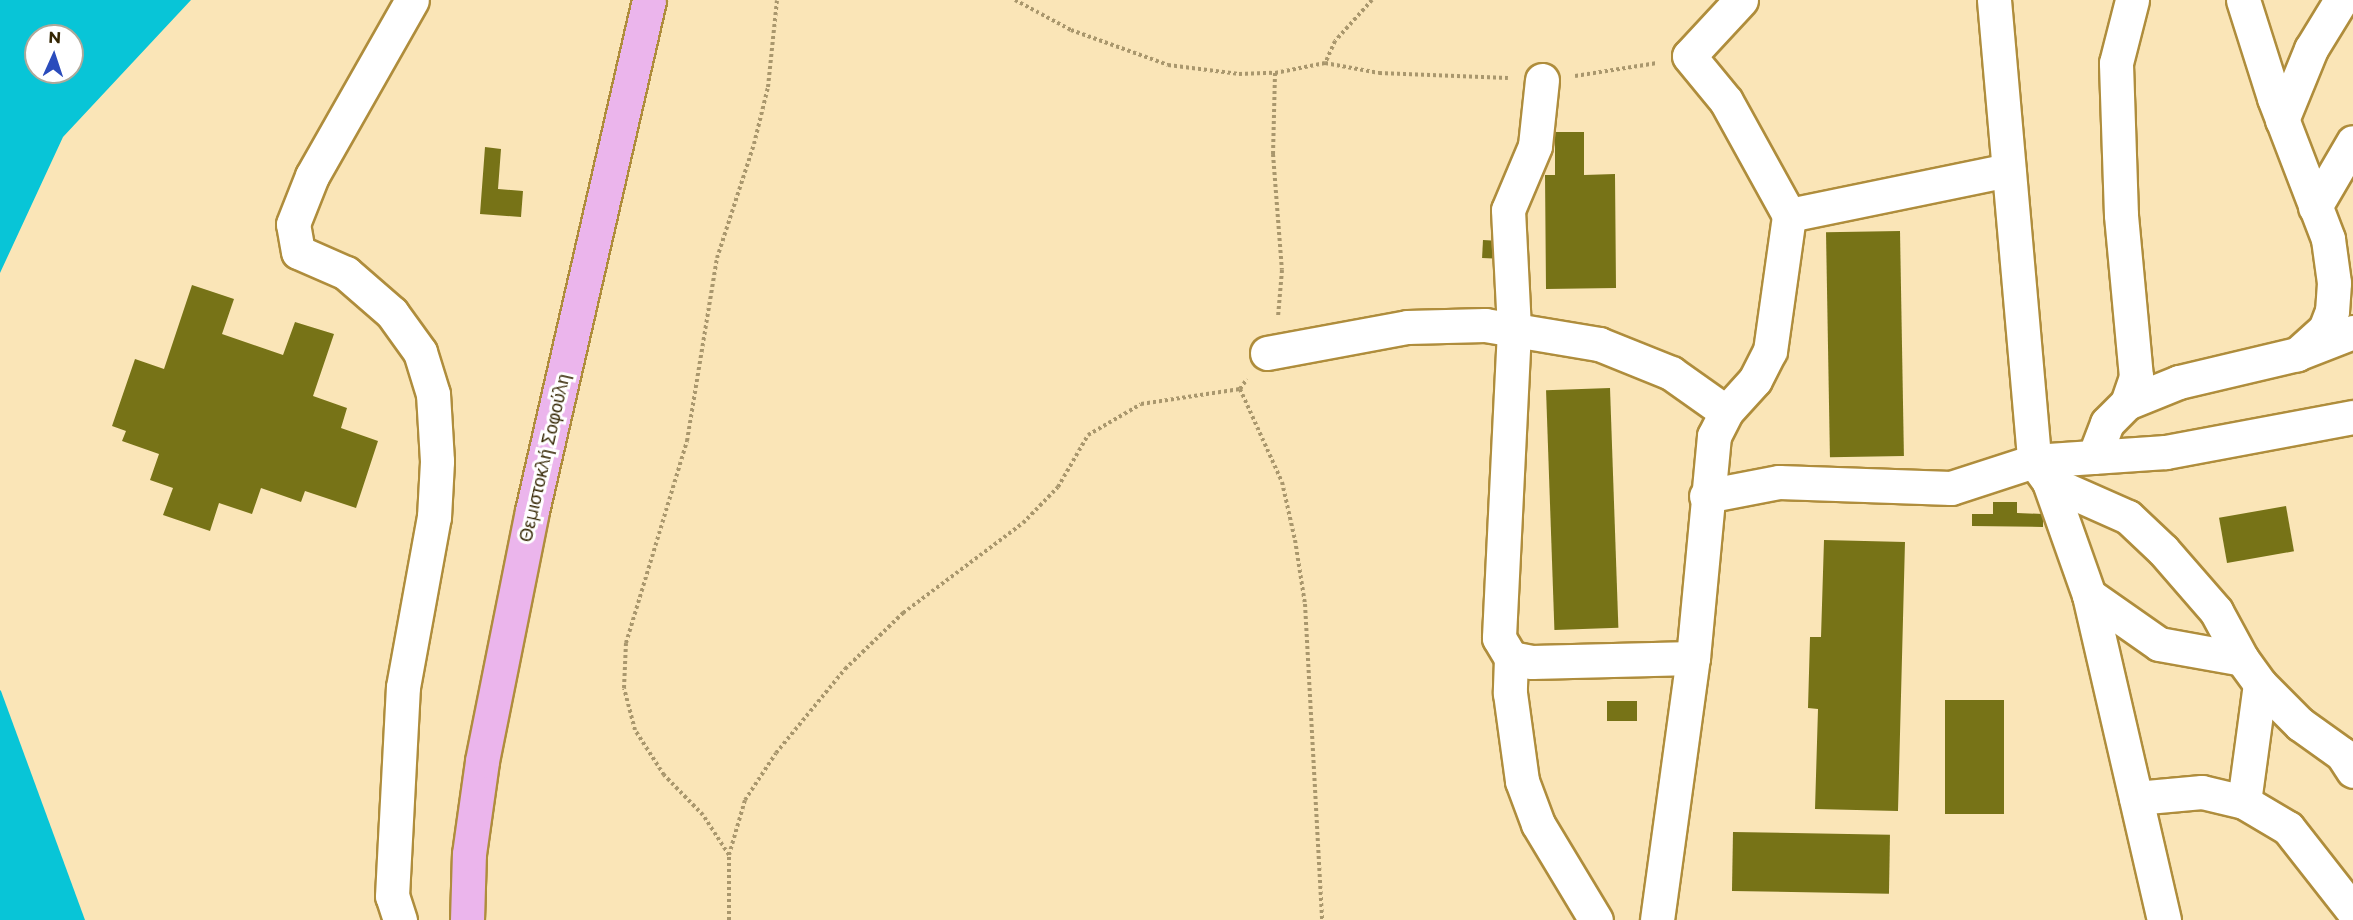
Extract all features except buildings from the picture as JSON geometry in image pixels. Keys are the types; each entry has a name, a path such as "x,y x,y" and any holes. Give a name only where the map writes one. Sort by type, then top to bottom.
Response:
{"main road":[{"name":"Θεμιστοκλή Σοφούλη","path":"467,920 471,824 487,738 532,511 649,0"}],"street":[{"path":"400,920 392,896 403,687 434,517 437,461 433,394 420,352 392,313 346,273 298,252 293,224 317,166 412,0"},
{"path":"1657,920 1693,658 1706,496 1714,436 1726,412 1755,380 1770,351 1788,215 1726,101 1689,56 1742,0"},
{"path":"1994,0 2008,170 2042,472 2089,595 2164,920"},
{"path":"2127,403 2136,377 2121,215 2116,63 2132,0"},
{"path":"2243,0 2282,120 2328,239 2334,283 2332,311 2325,329 2297,354"},
{"path":"2282,120 2311,49 2341,0"},
{"path":"1542,80 1535,146 1508,210 1514,330 1499,638 1511,658 1510,693 1522,782 1538,824 1596,920"},
{"path":"2315,207 2353,142"},
{"path":"1788,215 2008,170"},
{"path":"1267,353 1407,327 1485,325 1599,344 1671,373 1726,412"},
{"path":"2094,457 2107,423 2127,403 2179,382 2297,354 2353,332"},
{"path":"1706,496 1779,482 1951,488 2042,472 2094,457 2166,452 2353,417"},
{"path":"2042,472 2128,517 2163,550 2216,611 2251,671 2300,724 2342,754 2353,771"},
{"path":"2089,595 2158,644 2251,671"},
{"path":"1511,658 1532,662 1693,658"},
{"path":"2244,802 2251,671"},
{"path":"2136,798 2202,792 2244,802 2288,828 2353,911"}],"path":[{"path":"729,855 703,815 664,776 635,730 624,688 626,643 687,441 717,258 768,87 777,0"},
{"path":"1015,0 1071,30 1136,56 1192,69 1239,74 1275,72 1325,63 1379,73 1542,80 1611,72 1689,56"},
{"path":"1325,63 1335,41 1372,0"},
{"path":"729,920 729,855 735,824 746,800 776,753 845,669 903,613 1023,523 1058,487 1088,435 1141,404 1240,389 1267,353 1278,316 1282,270 1273,154 1275,72"},
{"path":"1240,389 1282,482 1295,540 1305,604 1322,920"}],"water":[{"path":"0,0 191,0 63,137 0,273"},
{"path":"1,691 85,920 0,920"}]}
